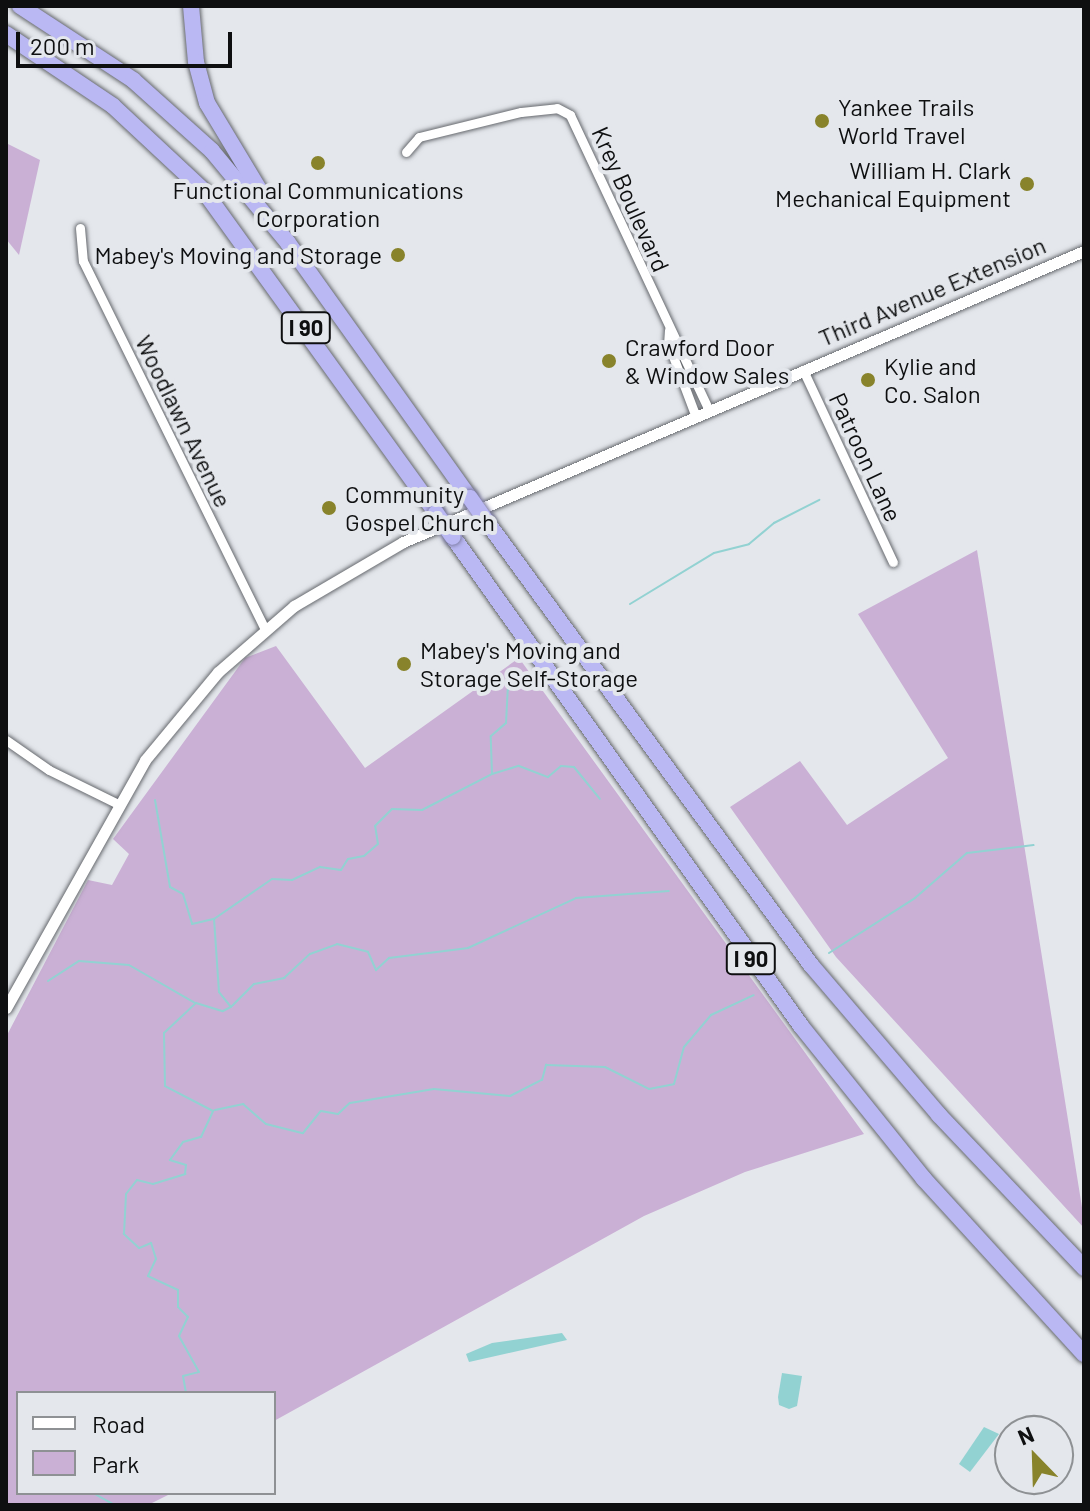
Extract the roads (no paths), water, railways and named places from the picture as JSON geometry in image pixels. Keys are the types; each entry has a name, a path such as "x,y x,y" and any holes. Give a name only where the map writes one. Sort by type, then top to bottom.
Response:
{"highway":[{"name":"I 90","path":"20,6 133,80 194,133 248,191 803,955 931,1105 1084,1268"},
{"path":"191,6 196,62 212,115 334,306"},
{"name":"I 90","path":"6,34 113,106 204,191 801,1026 924,1179 1084,1354"}],"street":[{"name":"Krey Boulevard","path":"406,152 419,137 521,112 564,111 574,120 669,330 668,343 696,417"},
{"name":"Woodlawn Avenue","path":"80,228 83,261 264,628"},
{"name":"Third Avenue Extension","path":"6,1008 118,804 166,731 264,628 337,577 403,542 1084,251"},
{"name":"Krey Boulevard","path":"669,330 678,336 709,411"},
{"name":"Patroon Lane","path":"803,370 893,562"},
{"path":"6,740 49,770 118,804"}],"water":[{"path":"562,1333 567,1340 469,1362 466,1354 492,1343"},
{"path":"782,1373 802,1376 797,1406 789,1409 779,1405"},
{"path":"984,1427 994,1432 994,1441 970,1472 959,1464"}],"waterway":[{"path":"630,604 714,553 749,544 774,523 819,500"},
{"path":"186,1391 183,1376 199,1372 179,1336 188,1317 178,1307 178,1290 148,1276 156,1259 151,1243 139,1248 124,1234 126,1194 137,1180 153,1184 185,1174 186,1165 170,1160 183,1142 201,1137 213,1111 165,1086 164,1033 196,1003 223,1011 231,1007 219,992 214,919 272,879 292,880 320,867 341,870 348,859 364,856 378,844 375,826 392,809 422,810 492,774 491,736 506,723 508,690 517,683"},
{"path":"492,774 519,766 548,777 561,766 574,767 600,799"},
{"path":"155,800 170,887 183,894 192,924 214,919"},
{"path":"829,953 915,898 967,853 1034,845"},
{"path":"232,1006 254,984 284,978 310,954 337,944 368,952 376,970 389,958 468,948 576,898 669,891"},
{"path":"48,981 79,961 129,965 195,1003"},
{"path":"215,1110 243,1104 266,1124 303,1133 321,1111 338,1114 350,1103 434,1089 510,1096 542,1080 546,1065 605,1067 649,1089 674,1084 684,1047 711,1015 754,995"},
{"path":"97,1495 115,1505"}],"place":[{"name":"Yankee Trails World Travel","path":"822,121"},
{"name":"Functional Communications Corporation","path":"318,163"},
{"name":"William H. Clark Mechanical Equipment","path":"1027,184"},
{"name":"Mabey's Moving and Storage","path":"398,255"},
{"name":"Crawford Door & Window Sales","path":"609,361"},
{"name":"Kylie and Co. Salon","path":"868,380"},
{"name":"Community Gospel Church","path":"329,508"},
{"name":"Mabey's Moving and Storage Self-Storage","path":"404,664"}]}
